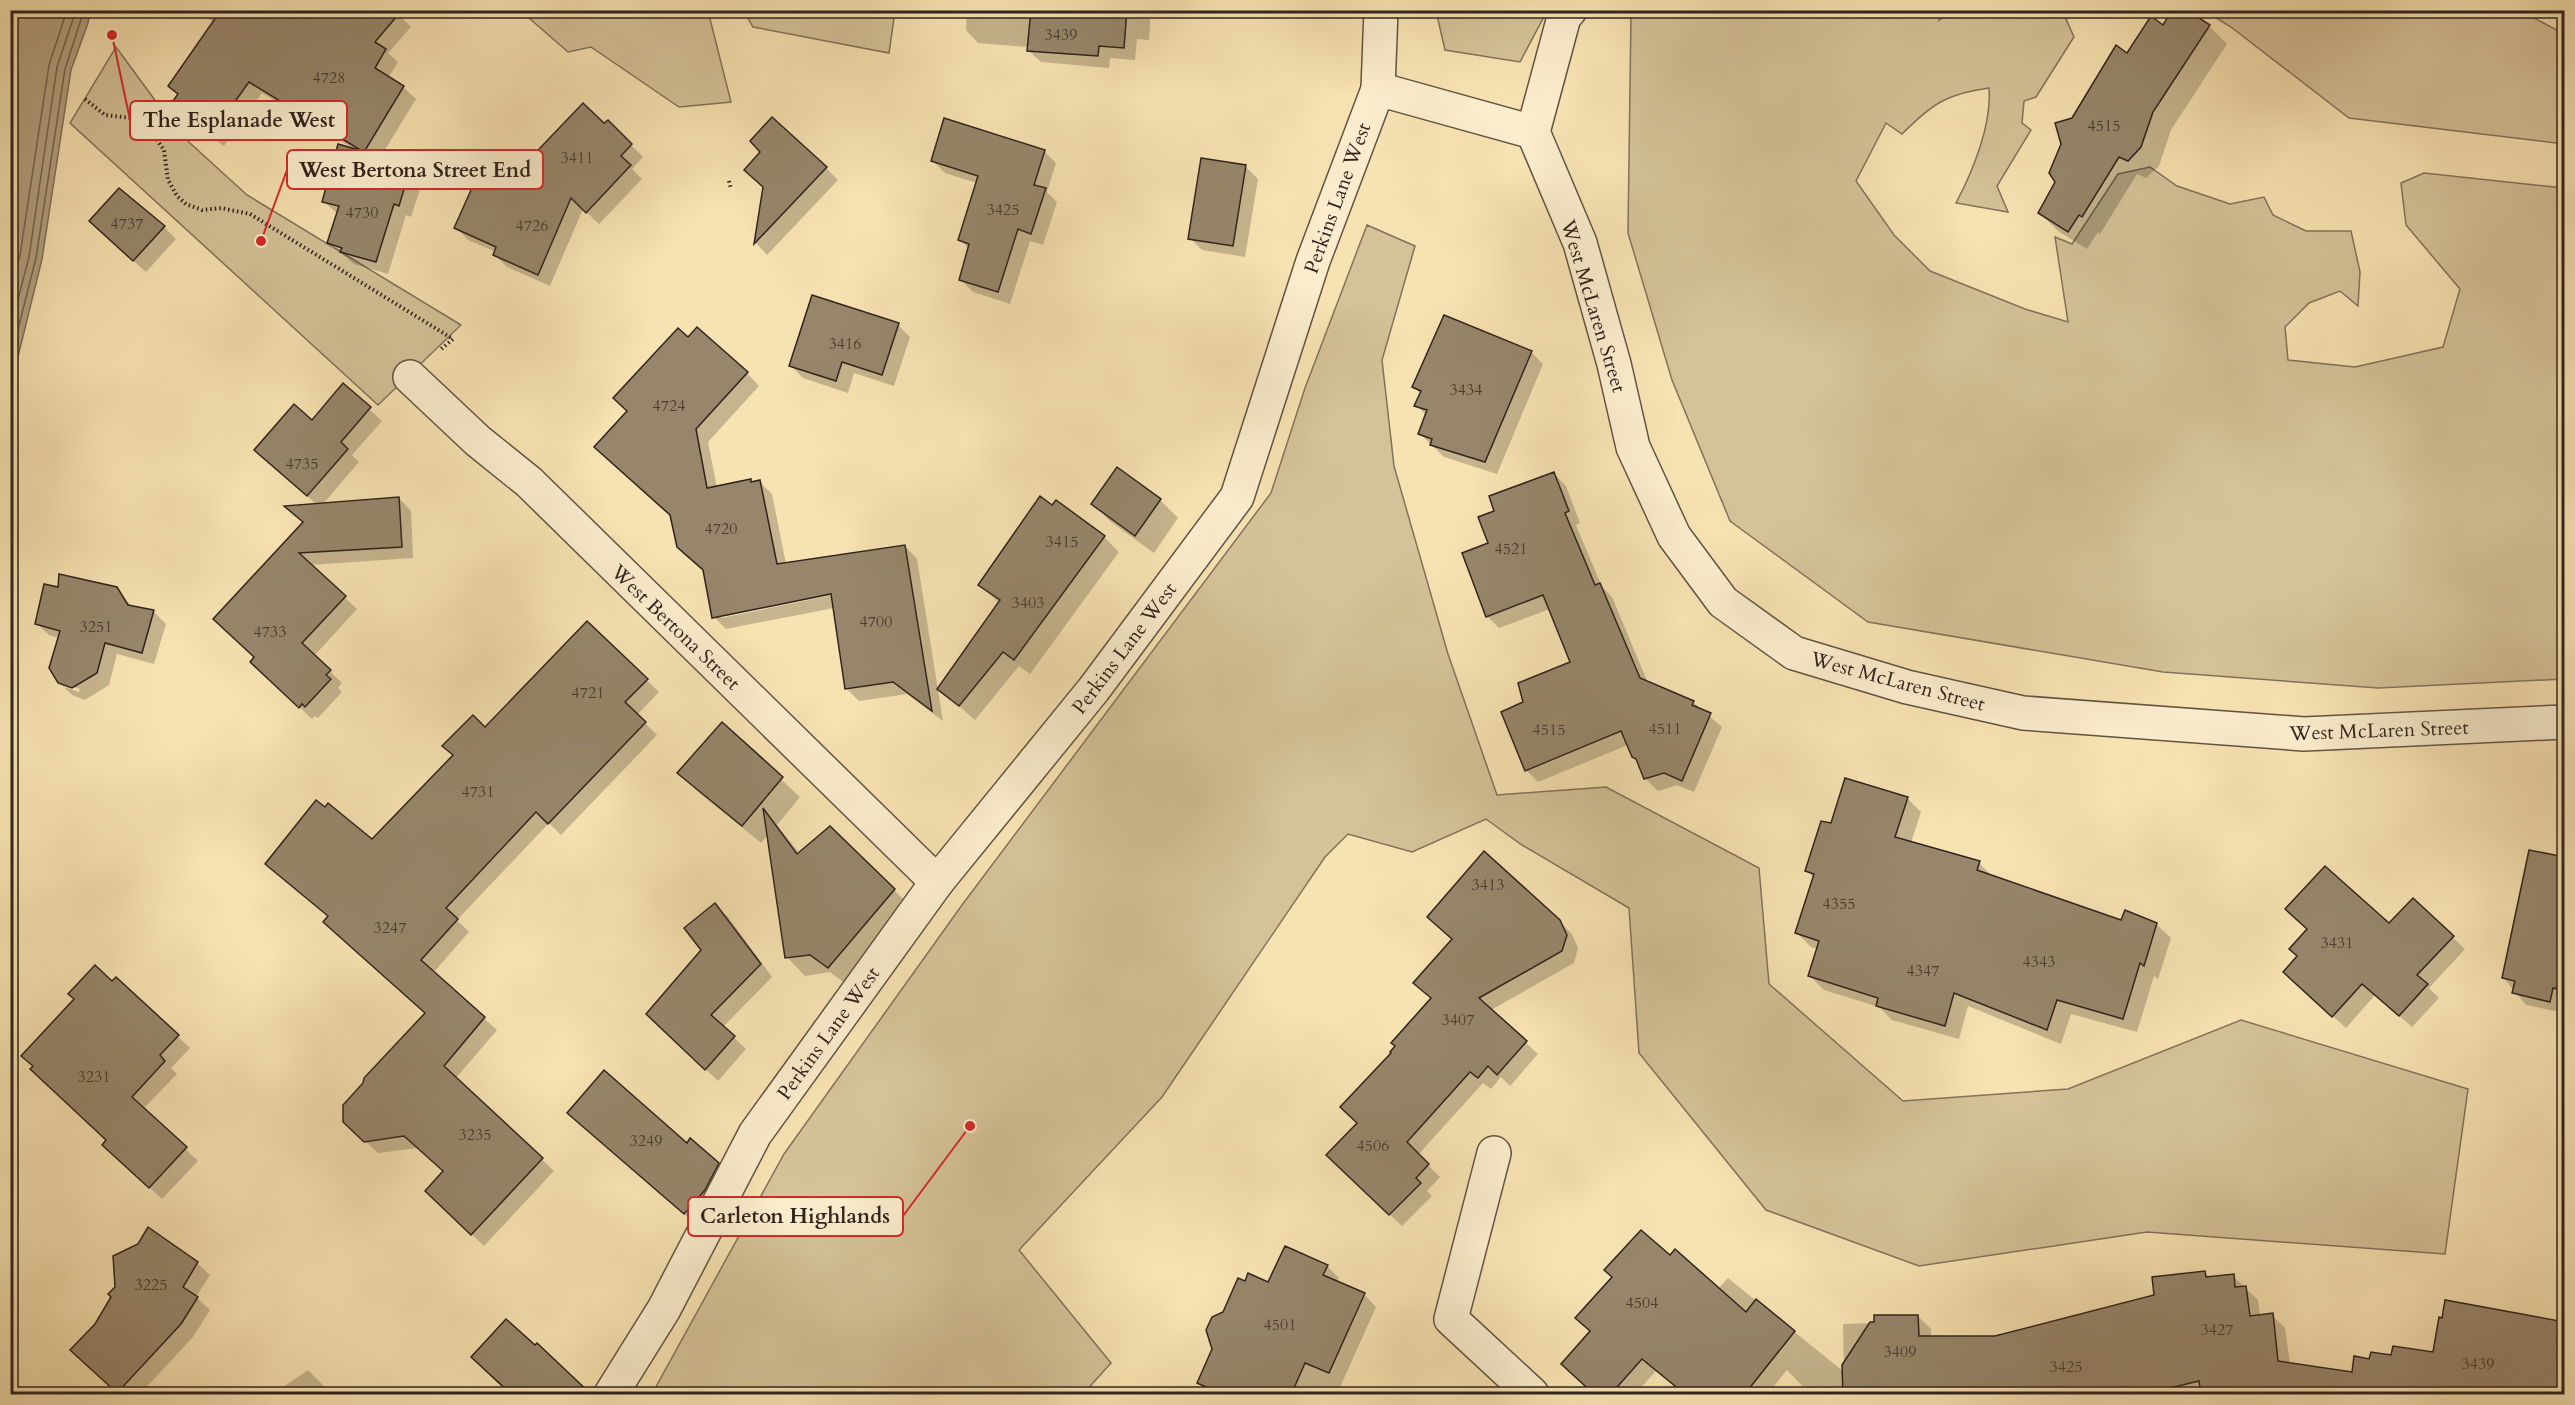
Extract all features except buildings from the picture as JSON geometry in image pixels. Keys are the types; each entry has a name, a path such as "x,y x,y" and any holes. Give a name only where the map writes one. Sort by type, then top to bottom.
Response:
{"street":[{"name":"Perkins Lane West","path":"611,1395 664,1309 755,1134 937,882 1094,689 1237,497 1313,261 1378,89 1381,10"},
{"path":"1378,89 1533,132 1564,17 1570,10"},
{"name":"West McLaren Street","path":"1533,132 1580,243 1614,364 1633,447 1674,536 1723,602 1794,652 1907,687 2023,713 2304,734 2565,722"},
{"name":"West Bertona Street","path":"410,376 478,441 529,482 937,882"},
{"path":"1494,1153 1450,1319 1532,1395"}],"path":[{"path":"85,99 105,115 132,118 155,137 164,150 168,180 177,196 186,204 202,210 234,209 250,214 453,339"},
{"path":"729,180 731,189"}],"shaded area":[{"path":"1436,10 1547,11 1520,62 1445,50"},
{"path":"521,11 708,11 731,102 679,107 591,47 568,52"},
{"path":"744,11 895,11 889,53 753,27"},
{"path":"1634,11 1944,11 1939,20 1955,11 2082,11 2066,19 2074,37 2036,97 2024,101 2022,123 2031,130 1997,186 2008,212 1956,203 1980,147 1988,117 1989,88 1950,97 1931,108 1902,134 1886,123 1856,181 1894,235 1930,271 2025,309 2068,322 2055,237 2072,244 2118,174 2150,167 2177,186 2230,204 2264,197 2273,215 2306,231 2351,231 2360,272 2358,306 2340,291 2309,303 2285,327 2288,360 2355,367 2443,347 2460,289 2406,225 2401,183 2424,173 2564,188 2564,679 2378,688 2163,672 1868,622 1730,521 1672,380 1628,233 1631,14"},
{"path":"2205,11 2521,11 2564,34 2564,144 2349,118 2231,27"},
{"path":"116,47 179,133 247,195 461,325 378,405 70,123"},
{"path":"1367,225 1415,246 1382,360 1394,466 1448,654 1497,795 1606,787 1759,868 1769,984 1903,1101 2068,1089 2241,1020 2468,1089 2445,1254 2147,1232 1919,1266 1766,1210 1639,1053 1629,908 1522,845 1486,819 1412,852 1348,834 1325,857 1162,1097 1019,1250 1111,1363 1083,1394 652,1394 784,1154 962,905 1271,493 1305,388"}],"water":[{"path":"11,10 90,11 71,70 42,259 11,385"}],"place":[{"name":"The Esplanade West","path":"112,35"},
{"name":"West Bertona Street End","path":"261,241"},
{"name":"Carleton Highlands","path":"970,1126"}]}
